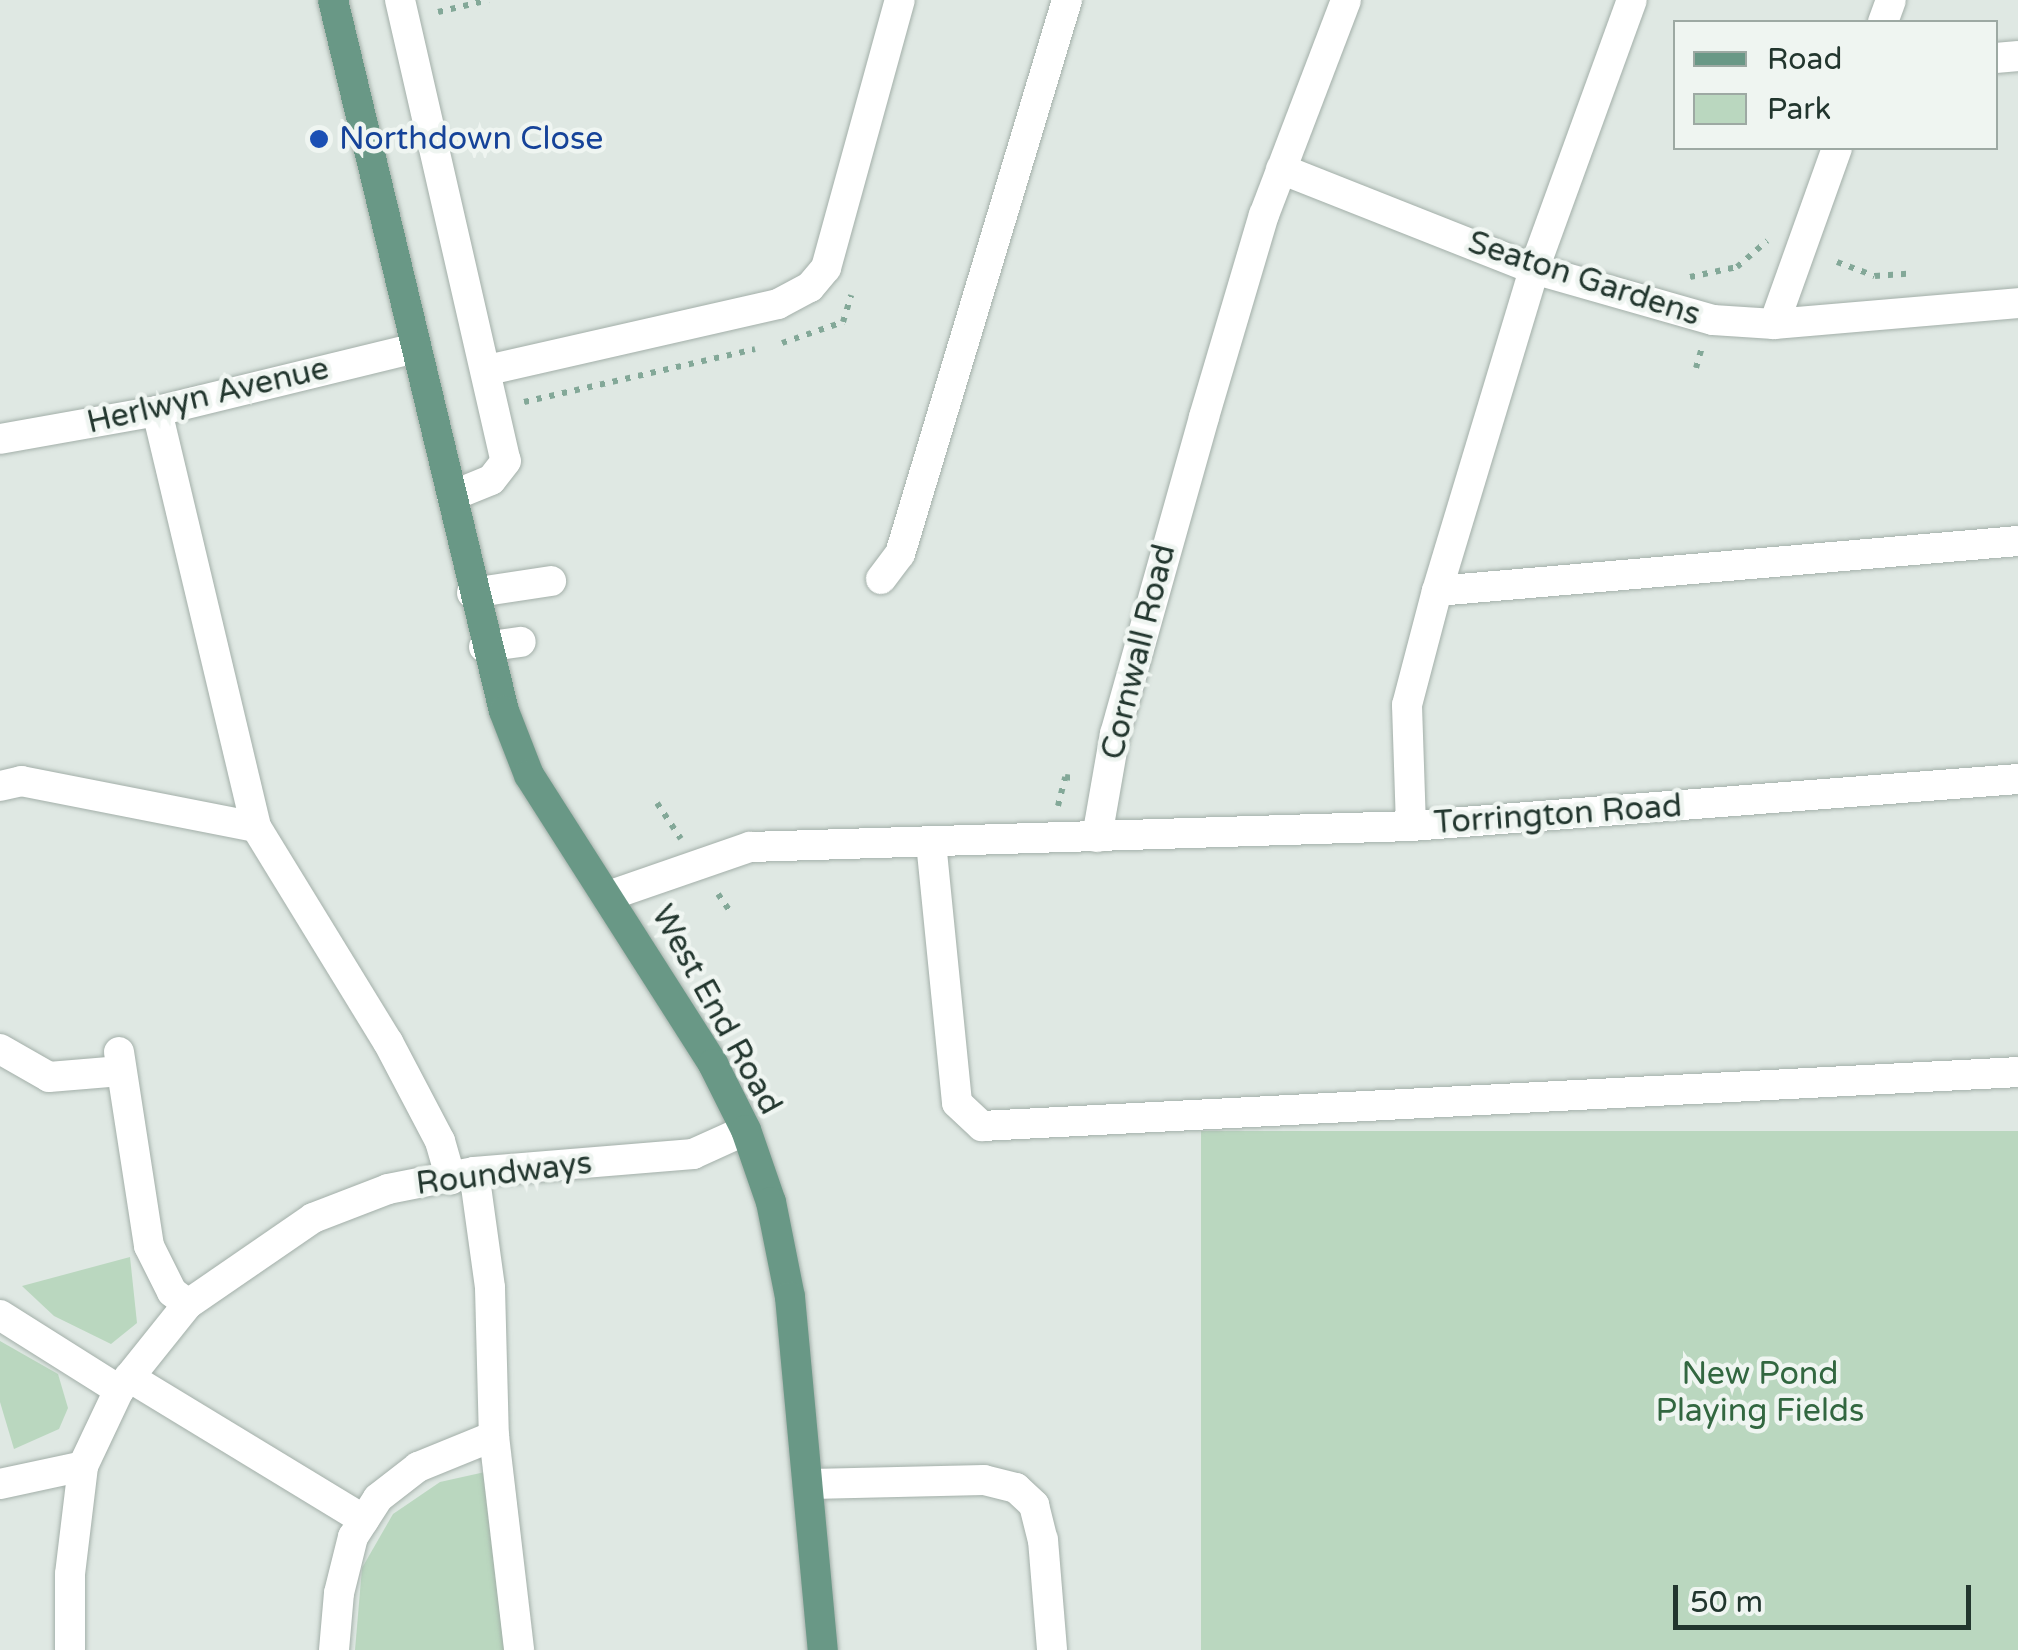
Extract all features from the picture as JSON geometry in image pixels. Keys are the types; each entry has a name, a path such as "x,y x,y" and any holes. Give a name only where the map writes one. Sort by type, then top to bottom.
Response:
{"main road":[{"name":"West End Road","path":"333,0 452,496 484,648 529,775 611,895 746,1130 771,1202 790,1297 823,1650"}],"street":[{"path":"488,370 778,304 810,287 826,268 900,0"},
{"path":"881,579 900,554 1067,0"},
{"name":"Cornwall Road","path":"1097,837 1146,611 1281,169 1346,0"},
{"path":"1410,826 1408,705 1436,592 1534,269 1632,0"},
{"path":"407,4 506,461 491,480 452,496"},
{"path":"1774,324 1836,150"},
{"name":"Seaton Gardens","path":"1281,169 1534,269 1714,320 1774,324 2018,303"},
{"name":"Herlwyn Avenue","path":"0,439 157,410 414,348"},
{"path":"157,410 256,826 388,1042 462,1175 490,1288 494,1436 520,1650"},
{"path":"1436,592 2018,541"},
{"path":"472,594 550,581"},
{"path":"484,648 520,642"},
{"name":"Torrington Road","path":"1097,837 1410,826 2018,780"},
{"path":"7,781 256,826"},
{"path":"611,895 750,847 1097,837"},
{"path":"930,842 957,1103 982,1126 2018,1072"},
{"path":"0,1049 48,1077 120,1062 148,1246 172,1292 188,1304"},
{"name":"Roundways","path":"70,1650 70,1574 83,1466 124,1384 188,1304 314,1218 388,1189 462,1175 693,1154 746,1130"},
{"path":"0,1315 364,1520"},
{"path":"334,1650 338,1593 364,1520 378,1498 418,1467 494,1436"},
{"path":"0,1484 83,1466"},
{"path":"810,1484 984,1480 1016,1488 1034,1505 1044,1540 1052,1650"}],"path":[{"path":"407,4 489,0"},
{"path":"1680,280 1737,267 1772,236"},
{"path":"1837,262 1875,276 1910,274"}],"green space":[{"name":"New Pond Playing Fields","path":"1201,1131 2018,1131 2018,1650 1201,1650"},
{"path":"130,1257 137,1323 111,1344 54,1316 22,1286"},
{"path":"0,1341 58,1374 68,1408 59,1429 14,1449 0,1402"},
{"path":"485,1472 505,1650 355,1650 362,1568 393,1514 440,1482"}],"place":[{"name":"Northdown Close","path":"319,139"}]}
